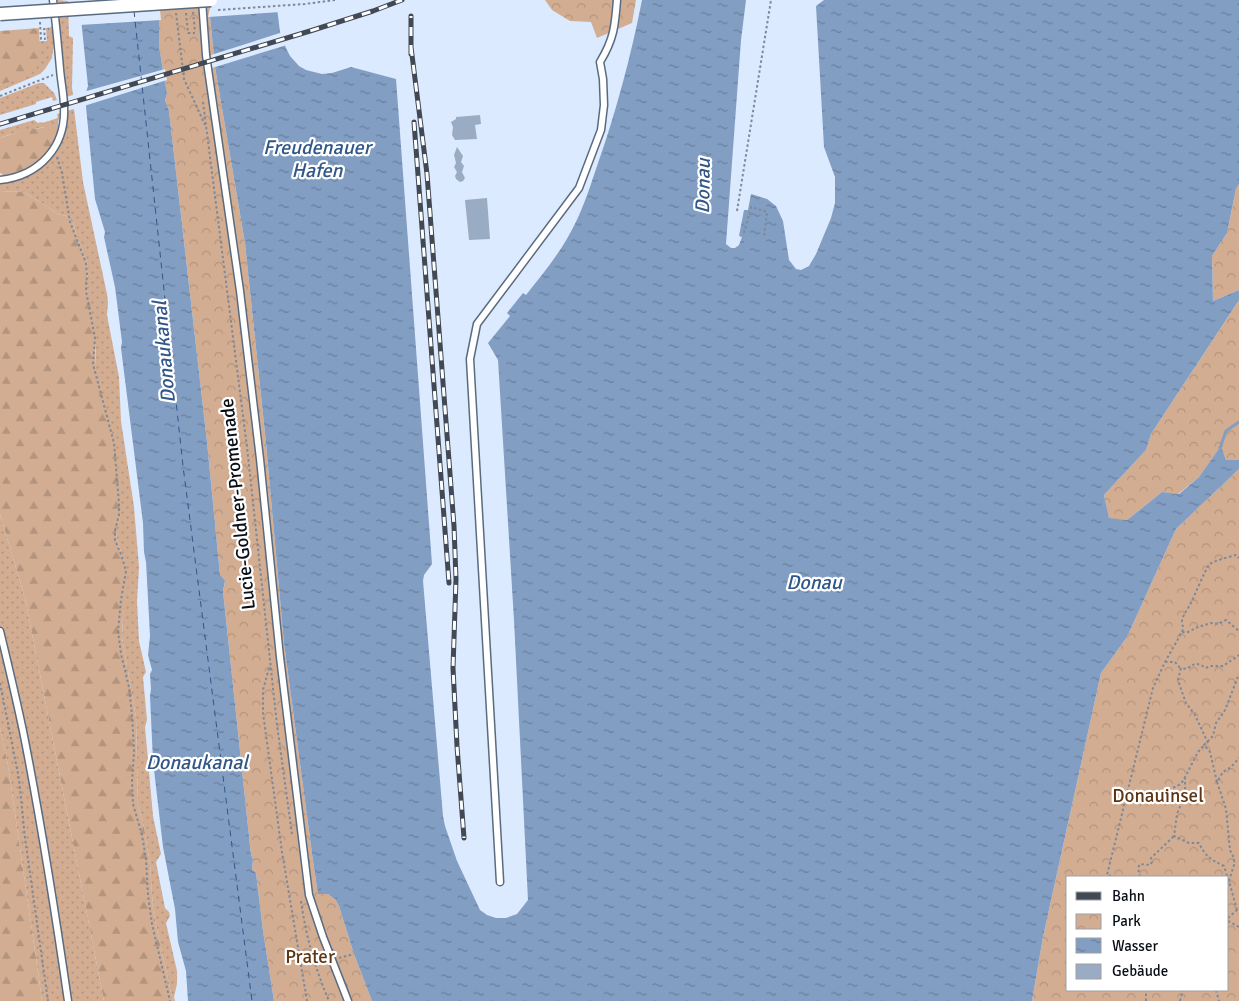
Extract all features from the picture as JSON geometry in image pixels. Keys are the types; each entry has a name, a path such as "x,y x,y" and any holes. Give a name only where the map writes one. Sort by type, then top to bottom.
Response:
{"street":[{"path":"0,14 211,0"}],"lane":[{"path":"0,180 25,174 45,159 54,149 61,135 64,108 53,0"},
{"path":"202,0 206,55 240,291 260,459 280,657 309,895 348,1001"},
{"path":"500,882 470,358 477,324 579,188 601,130 604,105 600,62 608,48 614,30 617,0"},
{"path":"0,631 39,816 68,1001"}],"path":[{"path":"737,211 771,0"},
{"path":"186,12 188,33 195,33 192,8"},
{"path":"175,9 184,79 206,127"},
{"path":"40,22 41,39 44,39 44,31"},
{"path":"0,96 60,72"},
{"name":"Lucie-Goldner-Promenade","path":"203,99 247,447 270,666 293,840"},
{"path":"54,149 62,173 70,222 86,262 86,291 95,338 94,364 114,443 120,504 115,540 126,571 118,631 129,687 132,716 134,752 133,804 142,835 146,859 152,924 170,1001"},
{"path":"744,233 751,207 767,212 764,237"},
{"path":"1112,876 1107,875 1153,688 1184,628 1182,622 1184,614 1192,602 1206,569 1211,564 1238,554 1239,558"},
{"path":"1182,632 1188,632 1211,623 1218,624 1226,620 1239,630"},
{"path":"1165,662 1175,662 1180,668 1188,669 1193,664 1199,663 1206,668 1210,666 1223,666 1239,655"},
{"path":"270,666 263,690 263,713 282,852 307,1001"},
{"path":"1180,668 1178,680 1186,703 1195,715 1208,743"},
{"path":"1164,792 1179,786 1198,752 1208,743 1216,723 1225,710 1239,674"},
{"path":"0,683 19,779 25,838 48,1001"},
{"path":"1204,746 1210,752 1226,809 1230,850 1234,858 1229,881 1238,909 1229,919"},
{"path":"1217,782 1223,772 1231,767 1239,758"},
{"path":"1140,876 1138,868 1140,864 1150,865 1152,858 1174,836 1177,814 1185,794 1185,777"},
{"path":"1174,836 1189,843 1199,843 1203,852 1213,861 1224,866 1227,876"},
{"path":"301,898 311,955 329,1001"},
{"path":"345,956 354,954"}],"green space":[{"path":"58,0 68,1 69,36 73,38 73,95 66,97"},
{"name":"Prater","path":"156,0 215,0 210,16 215,67 245,243 284,643 318,894 328,894 335,899 339,906 354,954 372,1001 274,1001 256,873 252,869 253,859 251,855 223,591 225,582 220,575 207,442 169,111 165,100 167,94 159,46 159,20"},
{"path":"545,0 636,0 632,23 597,38 591,22 570,21 552,10"},
{"path":"53,27 52,58 45,69 40,74 0,91 0,85 28,75 39,56 39,41 47,41 46,28"},
{"path":"39,28 40,54 34,71 25,77 0,85 0,31"},
{"path":"39,83 44,83 54,93 57,100 53,101 52,97 0,115 0,98"},
{"path":"74,109 83,182 107,294 107,315 119,377 121,421 134,507 139,567 137,601 139,641 146,672 143,677 147,720 145,727 153,816 161,854 156,862 165,908 170,916 166,923 177,971 175,1001 173,1001 153,910 150,864 144,827 138,806 136,717 122,637 127,571 117,539 116,530 120,518 95,366 96,349 87,290 88,265 76,234 72,217 57,214 23,192 0,191 0,182 14,181 25,177 36,171 56,152 61,141 66,111"},
{"path":"61,113 58,127 51,126 29,130 0,138 0,130 34,120 42,123 58,118 57,114"},
{"path":"48,125 58,127 56,137 47,153 40,160 24,170 6,177 0,173 0,138 27,129 42,128"},
{"path":"1239,184 1239,290 1213,301 1212,256 1227,233 1236,189"},
{"path":"0,191 23,192 57,214 72,217 76,234 88,265 87,290 96,332 95,366 115,445 121,505 120,518 116,530 127,571 128,585 122,637 136,717 138,806 144,827 150,864 153,910 173,1001 104,1001 25,598 0,514"},
{"path":"1239,300 1239,460 1226,460 1221,447 1199,477 1178,494 1162,492 1127,520 1109,519 1104,495 1146,450 1151,434"},
{"name":"Donauinsel","path":"1239,469 1239,1001 1032,1001 1043,937 1101,673 1127,637 1176,529"},
{"path":"0,514 25,598 104,1001 42,1001 8,765 0,728"},
{"path":"0,728 8,765 42,1001 0,1001"}],"water":[{"name":"Donaukanal","path":"79,0 156,0 159,20 159,46 167,94 165,100 169,111 207,442 220,575 225,581 223,591 251,855 253,859 252,869 256,873 274,1001 188,1001 186,971 178,942 175,909 163,847 153,761 150,696 150,674 152,670 148,655 150,636 143,523 115,287 104,237 105,232 95,199 86,107 88,86"},
{"name":"Donau","path":"215,0 276,0 280,32 286,48 299,66 306,70 322,74 351,67 396,79 432,564 424,575 423,581 443,816 457,861 480,910 496,918 506,918 517,914 528,900 514,620 498,360 488,343 510,316 507,313 523,293 526,295 553,260 577,220 617,105 642,0 746,0 741,40 726,244 731,248 739,245 742,237 739,236 744,210 748,210 751,194 767,199 776,206 783,221 789,260 796,269 801,270 809,266 816,254 835,203 835,177 824,147 816,6 824,0 1239,0 1239,184 1236,189 1227,233 1212,256 1213,301 1239,290 1239,300 1151,434 1146,450 1104,495 1109,518 1127,520 1162,492 1179,494 1199,477 1221,446 1226,460 1239,460 1239,469 1176,529 1127,637 1101,673 1043,937 1032,1001 372,1001 354,954 339,906 335,899 328,894 318,894 284,643 245,243 215,67 210,16"}],"pier":[{"path":"77,0 159,0 161,20 80,25"},
{"path":"212,0 279,0 280,12 208,17"},
{"path":"283,32 287,45 212,68 211,55"},
{"path":"165,69 167,80 84,106 83,92"}],"building":[{"path":"480,115 481,124 475,125 477,139 455,140 452,135 453,127 451,122 456,117"},
{"path":"457,147 463,156 461,162 464,166 462,172 465,178 460,182 456,179 457,172 454,167 456,163 454,155"},
{"path":"487,198 490,239 469,240 465,200"}],"waterway":[{"path":"1220,448 1226,431 1239,422"}],"ferry route":[{"path":"134,11 183,466 252,1001"}],"railway":[{"path":"0,124 310,31 402,0"},
{"path":"411,16 411,54"},
{"path":"411,47 427,174 454,526 456,579 453,668 464,838"},
{"path":"414,122 449,583"}],"water label":[{"name":"Freudenauer Hafen","path":"317,158"}]}
